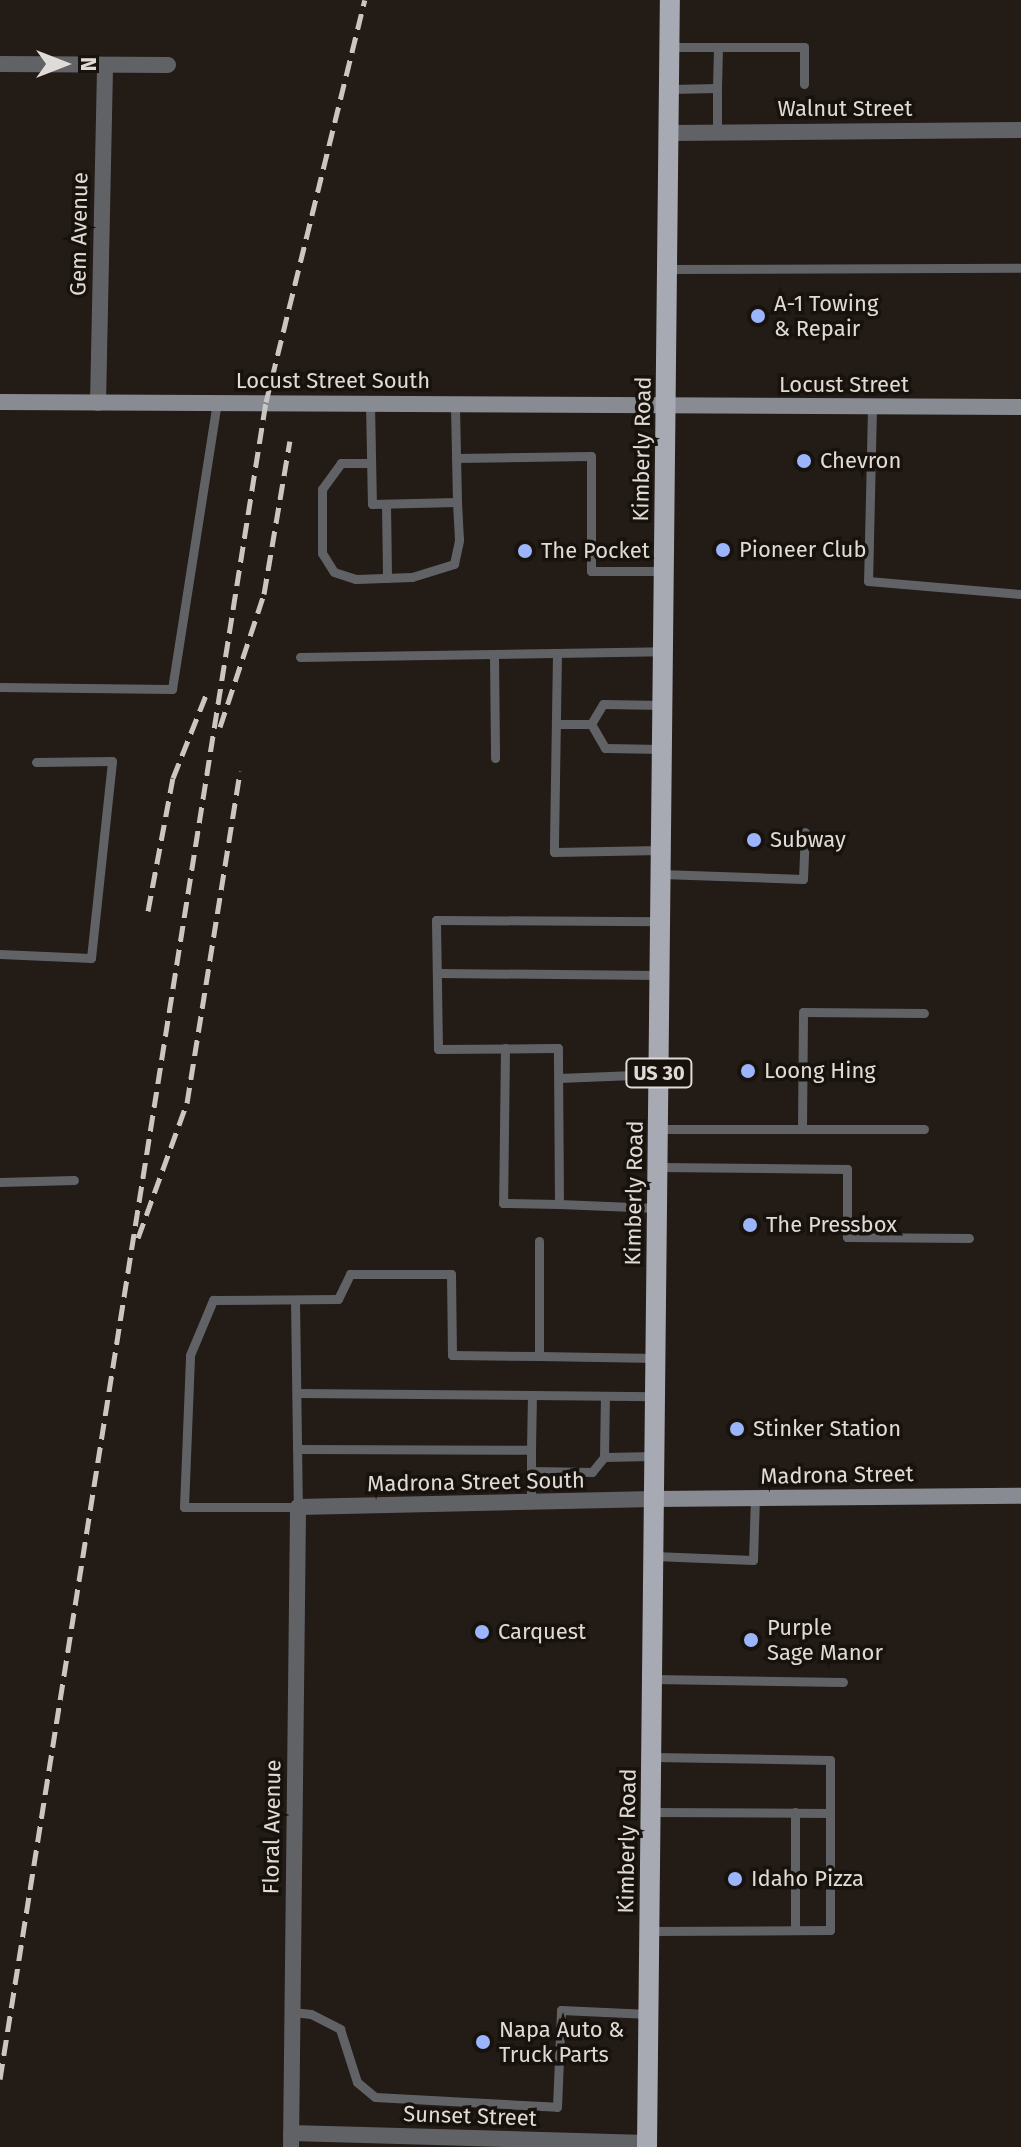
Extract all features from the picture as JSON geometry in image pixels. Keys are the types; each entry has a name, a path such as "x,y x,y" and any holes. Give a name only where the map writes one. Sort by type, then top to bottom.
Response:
{"main road":[{"name":"Kimberly Road","path":"647,2145 670,0"}],"street":[{"path":"0,64 168,65"},
{"name":"Gem Avenue","path":"98,403 105,65"},
{"name":"Walnut Street","path":"669,133 1021,130"},
{"name":"Locust Street South","path":"0,402 666,404"},
{"name":"Locust Street","path":"666,404 1021,407"},
{"name":"Madrona Street","path":"654,1499 1021,1496"},
{"name":"Madrona Street South","path":"298,1507 654,1499"},
{"name":"Floral Avenue","path":"291,2140 298,1507"},
{"name":"Sunset Street","path":"291,2140 647,2145"}],"lane":[{"path":"670,47 804,47 804,84"},
{"path":"717,132 718,47"},
{"path":"670,89 717,88"},
{"path":"668,269 1021,268"},
{"path":"0,687 172,689 217,403"},
{"path":"370,403 372,504 457,502"},
{"path":"371,463 341,463 331,472 322,489 322,553 334,572 356,579 387,578 433,573 454,564 459,540 455,403"},
{"path":"872,408 868,581 1021,594"},
{"path":"456,458 591,456 591,571 664,571"},
{"path":"386,504 387,578"},
{"path":"300,657 494,657 663,651"},
{"path":"557,653 554,852 661,850"},
{"path":"494,657 495,758"},
{"path":"591,724 603,704 663,705"},
{"path":"557,724 591,724"},
{"path":"591,724 605,748 662,749"},
{"path":"0,954 91,958 112,761 36,762"},
{"path":"661,874 803,879 805,832"},
{"path":"559,1204 558,1048 438,1049 436,920 660,921"},
{"path":"437,973 660,975"},
{"path":"802,1129 803,1012 924,1013"},
{"path":"505,1048 503,1203 657,1208"},
{"path":"559,1078 659,1074"},
{"path":"658,1129 924,1129"},
{"path":"658,1167 847,1169 847,1237 969,1238"},
{"path":"0,1182 74,1180"},
{"path":"539,1241 539,1356"},
{"path":"295,1300 298,1507 184,1507 190,1355 213,1300 338,1299 350,1274 451,1274 452,1355 656,1358"},
{"path":"297,1393 656,1396"},
{"path":"531,1503 532,1395"},
{"path":"531,1471 592,1472 604,1457 605,1396"},
{"path":"297,1449 531,1450"},
{"path":"604,1457 655,1456"},
{"path":"654,1556 753,1560 755,1498"},
{"path":"653,1679 843,1682"},
{"path":"650,1931 830,1930 830,1760 652,1757"},
{"path":"651,1812 830,1813"},
{"path":"795,1812 795,1930"},
{"path":"292,2012 311,2014 340,2029 357,2082 375,2097 557,2107 561,2010 649,2014"}],"railway":[{"path":"0,2079 266,402 365,0"},
{"path":"220,727 264,594 290,441"},
{"path":"148,911 173,778 208,690"},
{"path":"138,1238 187,1103 240,771"}],"place":[{"name":"A-1 Towing & Repair","path":"758,316"},
{"name":"Chevron","path":"804,461"},
{"name":"Pioneer Club","path":"723,550"},
{"name":"The Pocket","path":"525,551"},
{"name":"Subway","path":"754,840"},
{"name":"Loong Hing","path":"748,1071"},
{"name":"The Pressbox","path":"750,1225"},
{"name":"Stinker Station","path":"737,1429"},
{"name":"Carquest","path":"482,1632"},
{"name":"Purple Sage Manor","path":"751,1640"},
{"name":"Idaho Pizza","path":"735,1879"},
{"name":"Napa Auto & Truck Parts","path":"483,2042"}]}
